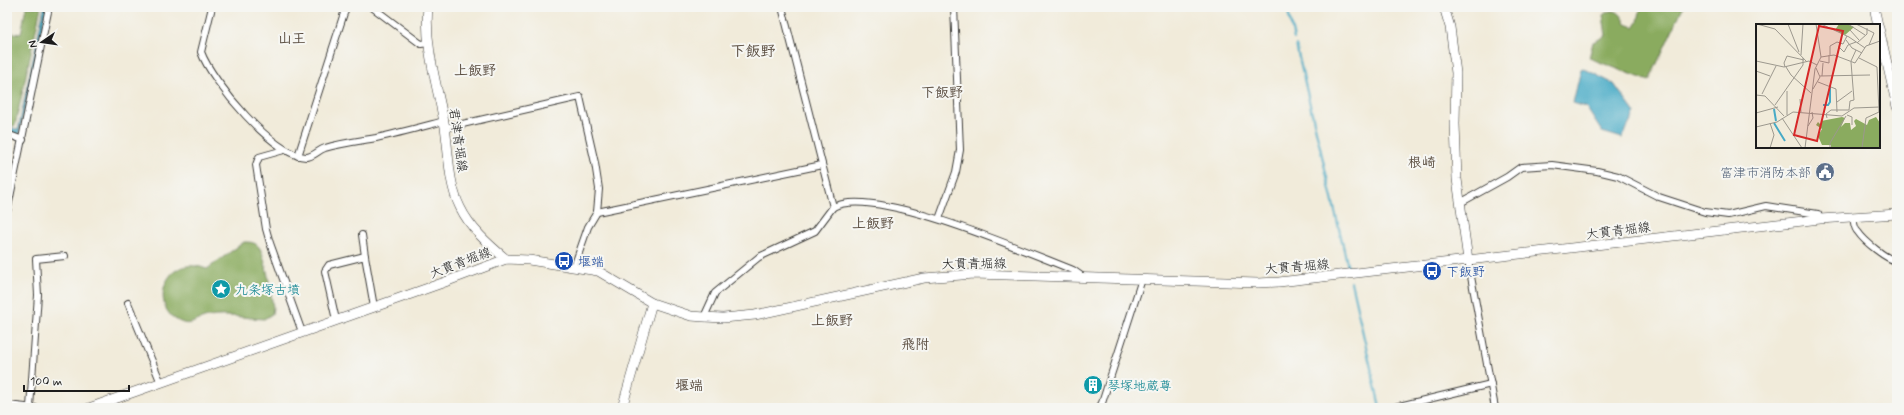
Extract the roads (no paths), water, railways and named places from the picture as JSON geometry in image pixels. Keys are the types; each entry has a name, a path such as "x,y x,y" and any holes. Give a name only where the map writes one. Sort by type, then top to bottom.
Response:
{"main road":[{"name":"君津青堀線","path":"428,7 429,43 444,125 452,180 459,206 471,224 492,247 506,259"},
{"path":"1444,7 1450,27 1456,73 1455,149 1468,260"},
{"path":"1874,7 1878,24"},
{"path":"1880,32 1897,107"},
{"name":"大貫青堀線","path":"90,408 506,259 529,260 574,267 604,274 652,303 691,316 723,318 755,315 924,278 945,275 974,274 1258,283 1280,282 1820,219 1897,214"},
{"path":"622,408 652,303"}],"street":[{"path":"7,212 9,192 23,140 49,7"},
{"path":"212,7 201,52 212,73 242,112 284,150 298,156 308,157 325,148 580,97 599,189 597,212 588,227 574,267"},
{"path":"298,156 346,7"},
{"path":"372,7 421,44 429,43"},
{"path":"782,7 833,207"},
{"path":"939,220 956,172 960,150 954,7"},
{"path":"7,134 23,140"},
{"path":"284,150 259,157 256,165 266,229 302,332"},
{"path":"597,212 822,165"},
{"path":"1460,202 1508,177 1521,167 1552,165 1597,171 1618,176 1659,197 1705,212 1728,215 1766,206 1818,214 1820,219"},
{"path":"704,317 715,293 759,257 815,232 833,207 848,203 873,204 905,209 939,220 1073,270 1083,277"},
{"path":"1853,217 1856,232 1887,257 1897,261"},
{"path":"362,235 374,307"},
{"path":"7,405 33,407 38,296 36,259 65,256"},
{"path":"336,320 325,271 329,265 366,256"},
{"path":"1468,260 1495,408"},
{"path":"1099,408 1102,403 1142,279"},
{"path":"128,303 161,383"},
{"path":"1391,408 1491,384"}],"water":[{"path":"44,7 47,7 19,135 7,130 7,126 18,130"},
{"path":"1583,68 1614,84 1635,113 1622,138 1602,132 1586,107 1573,103 1581,69"}],"waterway":[{"path":"1287,7 1294,39"},
{"path":"1296,45 1348,267"},
{"path":"1351,282 1380,407"}],"place":[{"name":"富津市消防本部","path":"1825,172"},
{"name":"堰端","path":"564,261"},
{"name":"下飯野","path":"1432,271"},
{"name":"九条塚古墳","path":"221,289"},
{"name":"琴塚地蔵尊","path":"1093,385"}],"district":[{"name":"山王","path":"292,38"},
{"name":"下飯野","path":"753,51"},
{"name":"上飯野","path":"475,70"},
{"name":"下飯野","path":"942,92"},
{"name":"根崎","path":"1422,162"},
{"name":"上飯野","path":"873,223"},
{"name":"上飯野","path":"832,320"},
{"name":"飛附","path":"915,344"},
{"name":"堰端","path":"689,385"}]}
